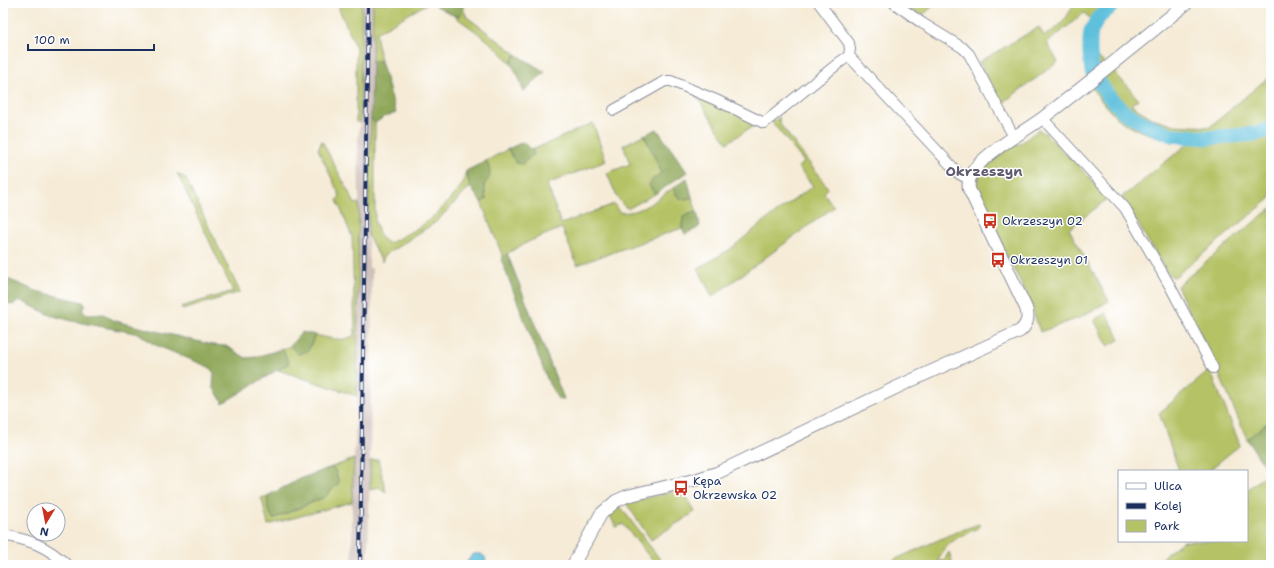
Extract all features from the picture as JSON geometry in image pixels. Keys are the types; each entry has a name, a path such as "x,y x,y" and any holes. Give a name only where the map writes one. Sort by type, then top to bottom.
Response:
{"street":[{"path":"614,110 665,81 671,81 716,100 764,123 849,56 849,43 819,3"},
{"path":"894,3 922,23 963,48 969,54 1014,137"},
{"path":"573,565 601,514 616,501 627,496 717,473 908,382 1020,331 1028,319 1026,308 969,189 969,178 973,170 983,160 1042,118 1187,3"},
{"path":"849,56 958,174 969,178"},
{"path":"1042,118 1125,208 1170,286 1213,368"},
{"path":"3,535 34,542 51,552 67,565"}],"shaded area":[{"path":"362,3 373,3 368,236 369,268 372,268 370,461 368,565 352,565 352,502 357,396 359,203 358,141 360,122"}],"green space":[{"path":"340,3 362,3 360,122 356,122 356,48 339,9"},
{"path":"373,3 428,3 376,33 381,61 372,61"},
{"path":"431,3 462,3 464,11 459,16 453,15"},
{"path":"905,3 937,3 920,17"},
{"path":"1071,3 1121,3 1101,26 1098,32 1095,56 1104,62 1088,76 1085,54 1087,30 1093,21 1084,13 1047,43 1058,62 1000,105 979,62 1039,27 1044,36 1049,33 1058,27 1064,20 1073,6"},
{"path":"464,11 467,17 516,54 510,63 491,43 453,15 459,16"},
{"path":"516,54 545,72 523,92 515,70 510,63"},
{"path":"372,61 381,61 396,113 384,117 375,123 371,119"},
{"path":"1113,70 1138,99 1131,105 1152,118 1175,125 1210,127 1271,75 1271,198 1173,277 1167,273 1122,197 1190,142 1148,134 1128,125 1111,112 1092,88"},
{"path":"695,94 758,123 727,143"},
{"path":"779,117 780,124 828,188 824,193 834,207 712,297 698,268 729,250 762,223 813,186 798,167 804,162 772,122"},
{"path":"371,119 375,123 375,222 381,238 388,243 421,226 439,212 462,185 466,171 470,187 436,222 385,255 382,262 368,236"},
{"path":"593,123 606,161 547,184 561,224 614,204 619,212 641,209 673,188 677,196 686,199 692,197 697,212 689,214 682,223 682,228 577,265 562,228 524,244 503,257 481,202 486,200 484,183 489,167 486,161 508,149 512,157 534,155 532,150"},
{"path":"657,129 687,172 655,194 649,185 653,179 661,173 644,135"},
{"path":"1038,130 1045,133 1091,179 1092,183 1097,181 1111,196 1069,229 1109,301 1079,318 1040,332 1029,298 1003,249 1001,239 976,188 980,173 1013,143 1017,146"},
{"path":"644,135 661,173 653,179 649,185 655,194 629,208 625,207 617,197 607,173 630,164 623,145"},
{"path":"322,141 355,204 359,203 357,396 278,370 289,363 282,349 290,346 298,353 308,351 315,335 345,339 355,335 352,237 337,200 340,196 318,149"},
{"path":"523,142 532,150 534,154 522,164 516,163 508,149"},
{"path":"486,161 490,176 484,184 486,200 481,202 470,187 466,171"},
{"path":"177,173 186,179 240,292 183,310 181,307 233,291"},
{"path":"687,178 692,197 682,199 678,197 673,188"},
{"path":"1271,208 1271,420 1247,439 1215,365 1177,286"},
{"path":"697,212 700,226 685,234 682,228 683,217"},
{"path":"507,253 564,399 558,399 549,384 501,259"},
{"path":"3,277 36,291 83,302 85,305 82,310 88,315 104,314 113,320 123,323 213,345 226,346 246,358 256,357 282,349 289,363 223,403 213,387 214,373 209,367 153,344 140,334 72,321 50,315 19,300 13,305 3,302"},
{"path":"1106,313 1120,339 1108,346 1094,320"},
{"path":"302,332 315,335 308,351 298,354 290,346"},
{"path":"1210,370 1240,445 1209,470 1179,470 1159,413"},
{"path":"1271,420 1271,470 1268,472 1247,439"},
{"path":"354,459 352,502 268,525 261,498 267,496 268,509 273,519 325,497 339,483 335,470 332,467"},
{"path":"378,459 386,492 379,487 370,490 370,461"},
{"path":"332,467 335,470 339,483 325,497 273,519 268,509 267,496 302,478"},
{"path":"1263,477 1271,495 1271,565 1157,565 1155,563 1182,542 1248,542 1248,489"},
{"path":"683,489 695,512 651,540 626,503"},
{"path":"616,506 620,506 664,565 656,565 623,524 616,527 609,514"},
{"path":"979,524 980,527 960,536 949,544 941,555 938,562 944,560 949,552 953,565 890,565 889,562 956,532"}],"water":[{"path":"481,554 485,557 486,565 481,565 481,563 465,565 472,555"}],"waterway":[{"path":"1115,3 1098,18 1091,31 1090,54 1092,71 1107,94 1124,112 1145,124 1172,135 1207,138 1255,134 1271,129"}],"railway":[{"path":"360,565 368,3"}],"place":[{"name":"Okrzeszyn 02","path":"990,221"},
{"name":"Okrzeszyn 01","path":"998,260"},
{"name":"Kępa Okrzewska 02","path":"681,488"}],"district":[{"name":"Okrzeszyn","path":"984,171"}]}
